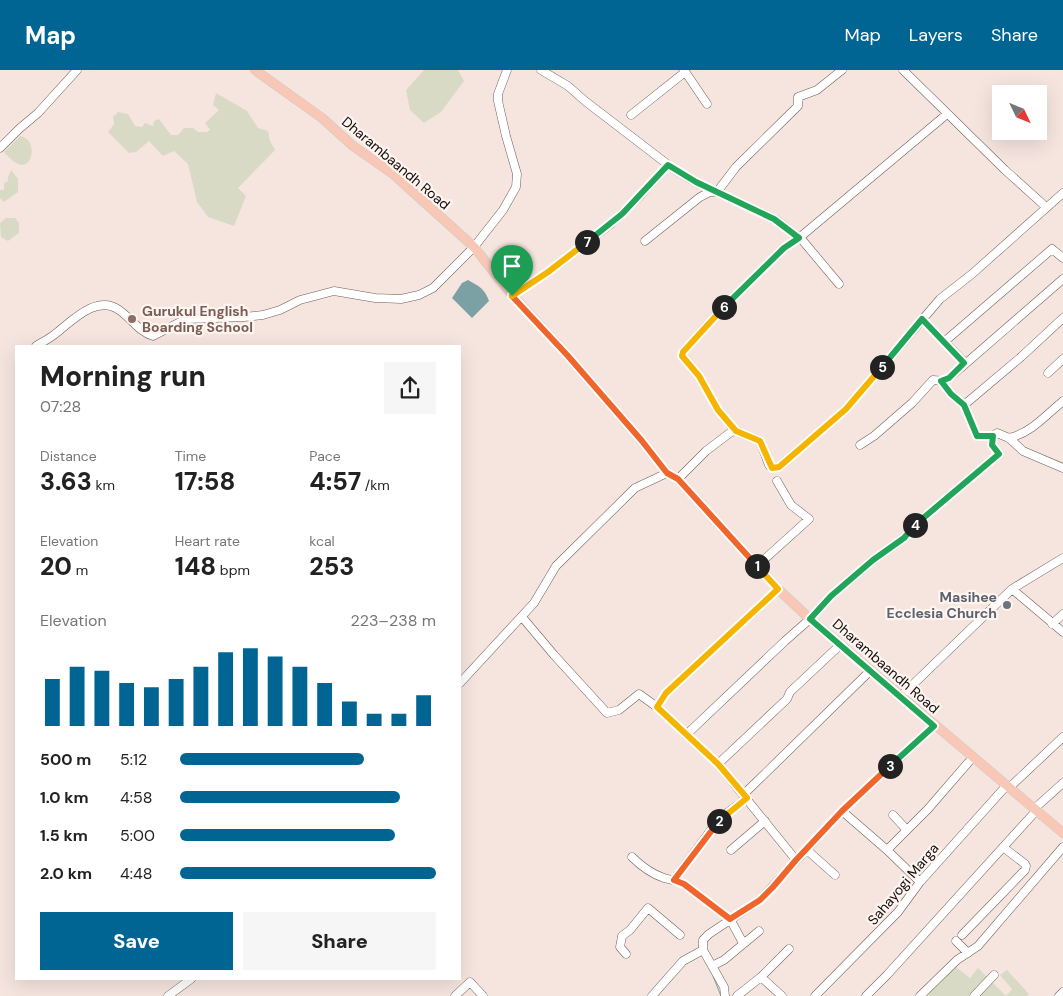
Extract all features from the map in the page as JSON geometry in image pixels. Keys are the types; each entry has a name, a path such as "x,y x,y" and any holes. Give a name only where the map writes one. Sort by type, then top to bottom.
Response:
{"main road":[{"name":"Dharambaandh Road","path":"255,70 322,118 353,146 393,174 474,247 512,296 568,356 642,441 667,473 678,479 778,589 934,726 1035,810 1061,829"}],"street":[{"path":"0,148 38,113 78,70"},
{"path":"38,345 84,312 102,304 118,309 146,334 153,336 186,318 263,315 280,310 300,300 334,290 375,298 401,299 428,292 441,282 474,247 503,210 516,187 517,174 498,101 498,94 507,70"},
{"path":"541,70 568,86 668,165 696,182 774,219 799,238 839,284"},
{"path":"717,192 736,167 798,106 798,97 817,90 842,70"},
{"path":"903,70 1046,207"},
{"path":"631,115 684,71 707,104"},
{"path":"947,114 799,238 784,248 732,299 683,352 682,356 699,376 715,405 736,431 760,441 772,468 779,467 846,409 940,299 972,274 1063,193"},
{"path":"512,296 548,272 612,224 639,198 668,165"},
{"path":"645,241 700,197 710,192 717,192"},
{"path":"944,342 1052,249 1063,258"},
{"path":"860,445 874,436 912,403 933,380 941,381 949,378 1063,279"},
{"path":"964,405 1021,357 1063,318"},
{"path":"922,319 964,363"},
{"path":"1048,373 1063,359"},
{"path":"941,381 951,394 964,405 977,436 993,436 997,433 1009,438 1023,451 1063,468"},
{"path":"1009,438 1029,430 1063,401"},
{"path":"678,479 706,451 731,432 736,431"},
{"path":"686,735 810,619 831,596 873,560 904,538 911,528 999,454 992,445 993,436"},
{"path":"461,682 534,603 556,566 634,488 667,473"},
{"path":"757,566 809,519 791,505 777,481"},
{"path":"900,697 1012,589 1063,558"},
{"path":"657,707 666,693 778,589"},
{"path":"1012,589 1063,632"},
{"path":"1052,624 1063,614"},
{"path":"522,617 554,656 608,713 619,710 639,694 657,707 718,764 796,860"},
{"path":"718,764 787,699 790,692 840,645"},
{"path":"674,880 720,818 745,796 870,671"},
{"path":"725,996 724,987 703,950 703,940 730,919 760,900 842,811 934,726"},
{"name":"Sahayogi Marga","path":"815,996 898,912 920,882 1008,786 1063,737"},
{"path":"887,850 928,809 973,757"},
{"path":"866,996 1035,810 1063,783"},
{"path":"842,811 920,882"},
{"path":"893,816 907,830"},
{"path":"731,850 765,821"},
{"path":"962,935 1025,870 1025,864 1003,847"},
{"path":"920,996 957,960 978,946 1063,847"},
{"path":"807,850 835,875"},
{"path":"632,857 643,868 663,878 684,884 730,919 743,943"},
{"path":"626,954 620,947 622,936 630,930 648,908 680,935"},
{"path":"712,966 724,960 759,931"},
{"path":"956,941 968,953"},
{"path":"737,996 762,977 789,949"},
{"path":"652,996 683,961 703,950"},
{"path":"974,996 994,975"},
{"path":"762,977 782,996"},
{"path":"168,996 190,980"},
{"path":"454,996 470,982 483,996"},
{"path":"1059,996 1063,992"}],"green space":[{"path":"424,70 458,70 464,81 441,112 424,123 410,110 406,90"},
{"path":"216,93 247,111 258,128 268,131 270,141 275,150 238,188 246,196 234,226 208,217 197,202 188,164 174,151 163,156 149,141 136,152 129,153 108,132 114,124 113,117 118,112 128,114 135,126 142,127 145,123 153,126 154,121 159,119 171,135 178,135 184,128 193,128 198,132 207,132 210,130 205,123 219,110 213,105"},
{"path":"20,136 26,138 32,148 30,160 22,165 14,162 4,152"},
{"path":"11,170 18,179 18,192 4,202 0,198 0,190 4,190 4,183 8,181"},
{"path":"6,218 15,218 19,223 19,233 8,241 1,237 0,223"},
{"path":"953,965 970,978 978,968 1006,996 929,996 926,993"},
{"path":"1007,970 1029,994 1027,996 1006,996 1012,989 1000,975"}],"water":[{"path":"468,280 481,288 489,301 472,318 452,298 462,283"}],"waterway":[{"path":"713,976 721,996"}],"place":[{"name":"Gurukul English Boarding School","path":"132,319"},
{"name":"Masihee Ecclesia Church","path":"1007,605"}],"route":[{"path":"668,165 696,182 774,219 799,238 784,248 719,312 683,352 682,356 699,376 724,418 736,431 760,441 772,468 779,467 846,409 922,319 964,363 949,378 941,381 951,394 964,405 977,436 993,436 992,445 999,454 911,528 904,538 873,560 831,596 810,619 934,726 842,811 760,900 730,919 684,884 674,880 720,818 747,798 718,764 657,707 666,693 778,589 678,479 667,473 642,441 568,356 512,296 548,272 612,224 639,198 668,165"}]}
